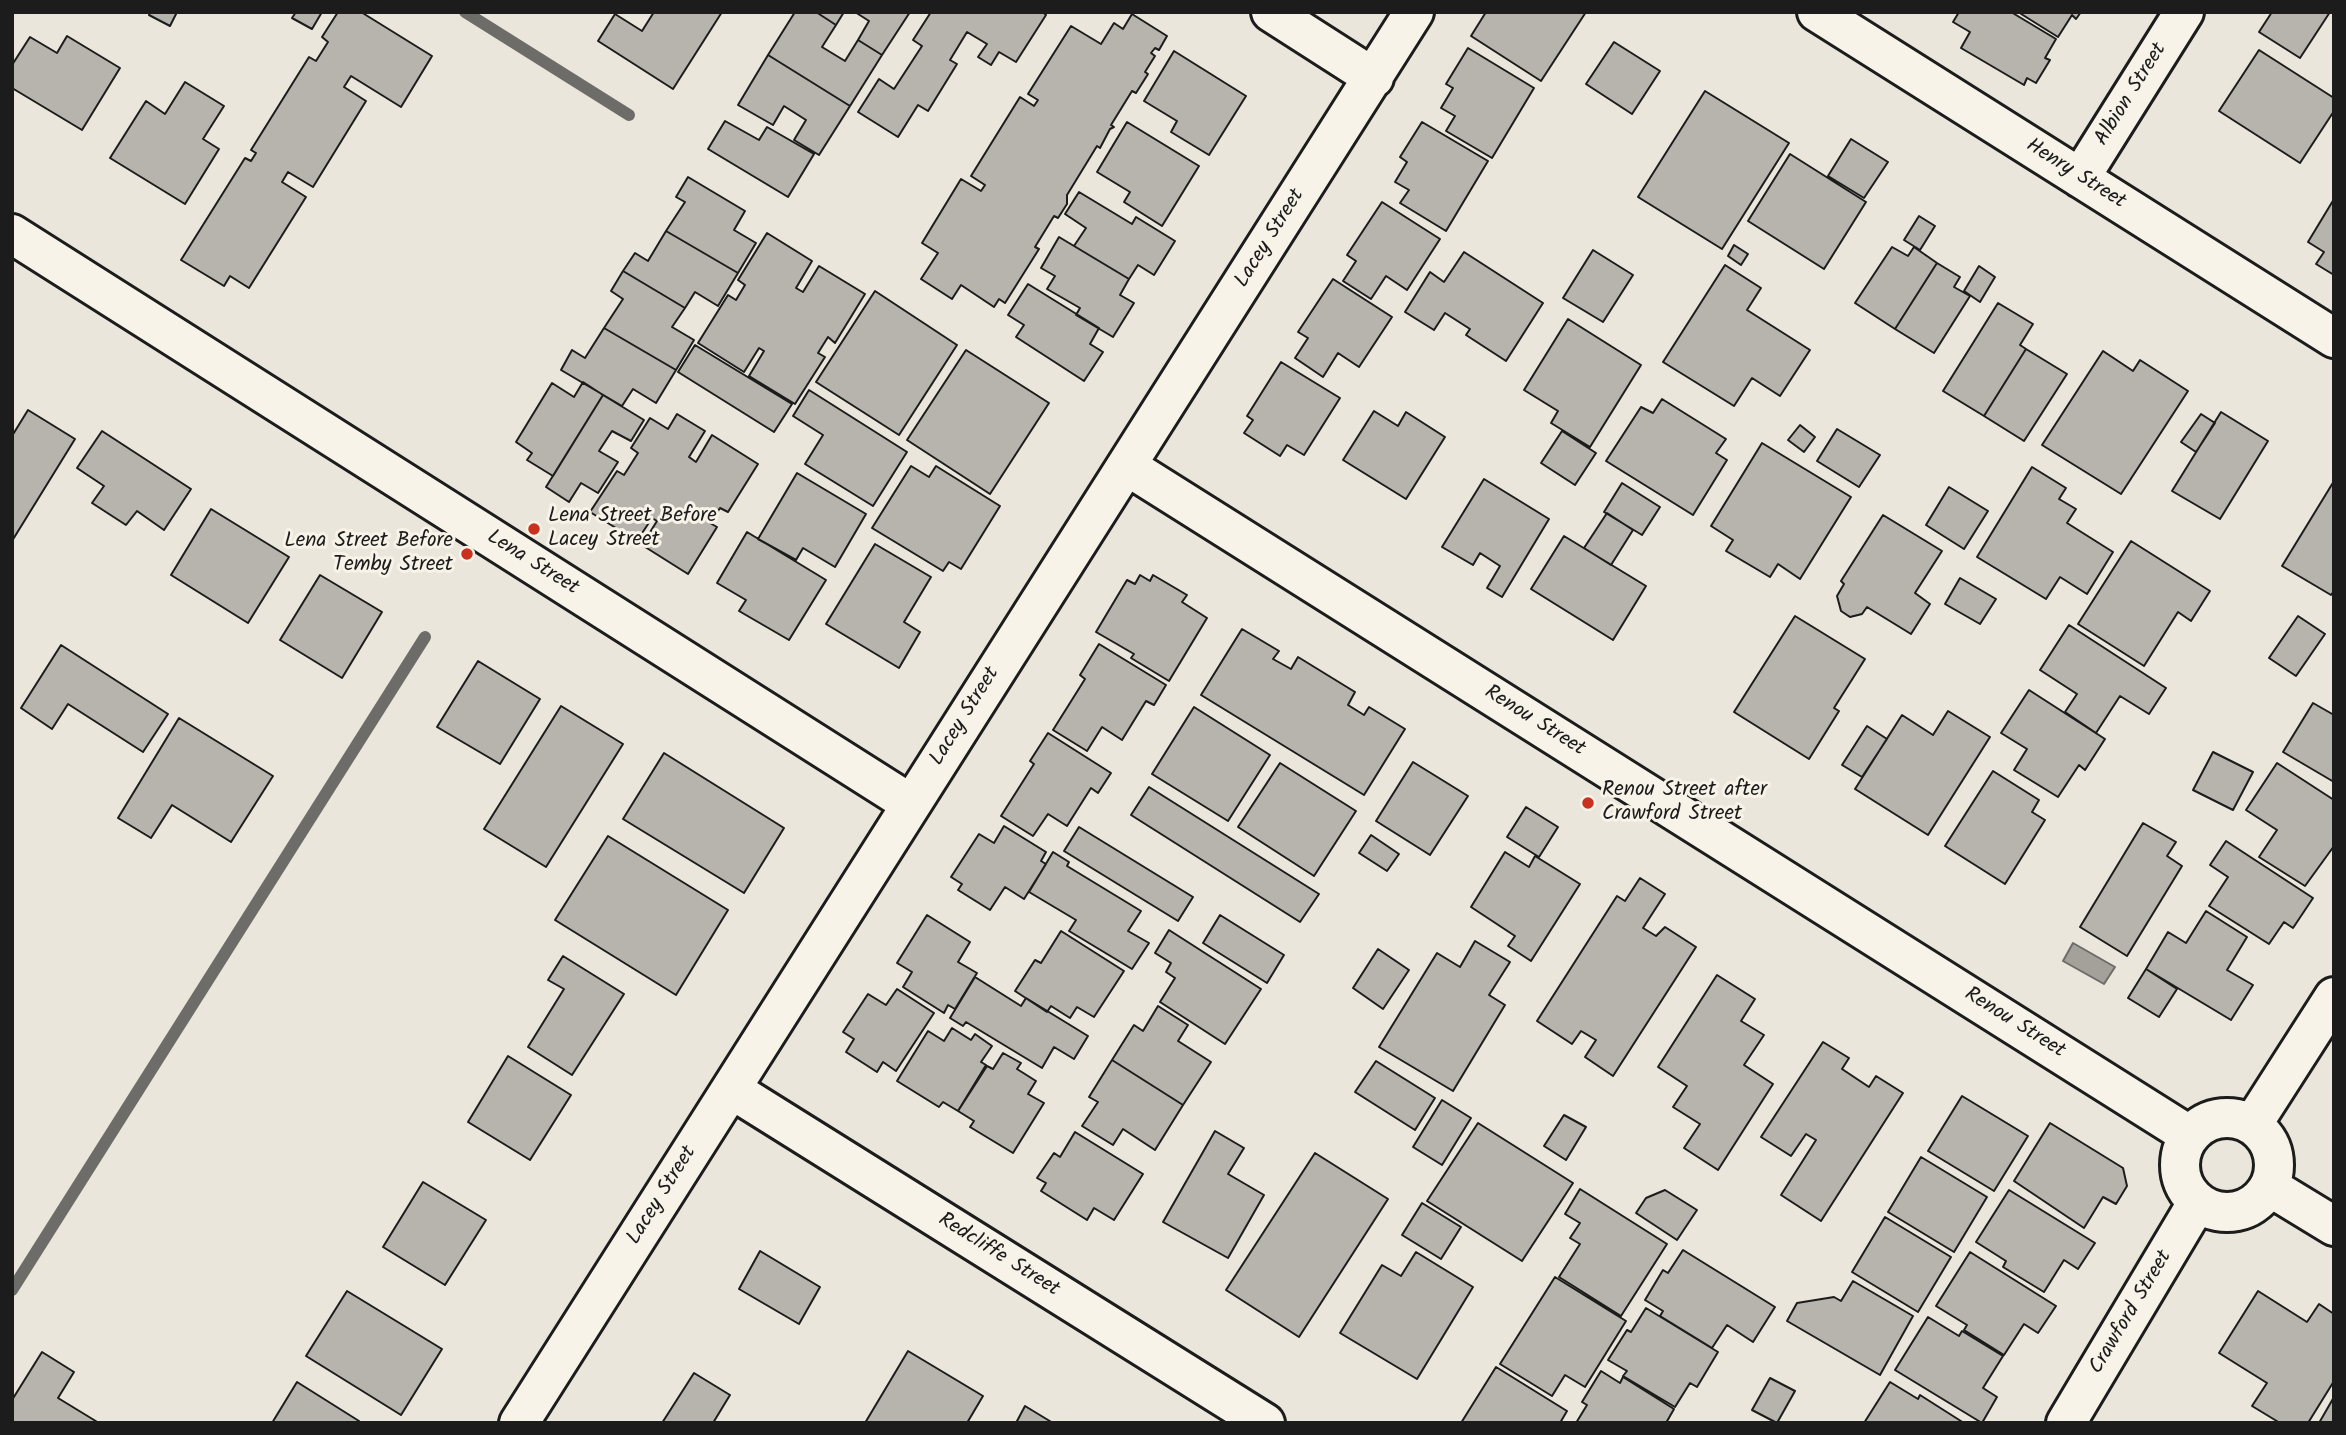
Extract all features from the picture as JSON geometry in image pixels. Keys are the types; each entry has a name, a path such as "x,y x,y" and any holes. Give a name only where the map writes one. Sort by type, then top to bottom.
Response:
{"street":[{"path":"1271,12 1374,78"},
{"name":"Lacey Street","path":"519,1423 1414,12"},
{"name":"Henry Street","path":"1817,12 2334,338"},
{"name":"Albion Street","path":"2080,178 2184,12"},
{"name":"Lena Street","path":"15,241 911,804"},
{"name":"Renou Street","path":"1127,466 2189,1135"},
{"path":"2252,1125 2334,997"},
{"name":"Redcliffe Street","path":"731,1089 1265,1423"},
{"path":"2235,1118 2252,1125 2269,1143 2274,1169 2270,1186 2253,1205 2227,1213 2197,1203 2181,1180 2180,1155 2189,1135 2208,1121 2235,1118"},
{"path":"2270,1186 2334,1226"},
{"name":"Crawford Street","path":"2066,1423 2197,1203"}],"shaded area":[{"path":"2073,943 2115,967 2104,984 2063,961"}],"building":[{"path":"150,12 177,12 170,26 149,15"},
{"path":"296,12 322,12 312,29 292,18"},
{"path":"338,12 361,12 432,56 401,107 351,76 344,87 366,101 313,187 288,172 282,182 306,197 249,288 230,276 224,286 181,260 245,158 251,161 256,153 251,150 309,57 316,61 328,42 322,37"},
{"path":"654,12 722,12 673,89 598,41 615,14 642,31"},
{"path":"795,12 816,12 836,25 822,47 845,61 858,40 882,55 850,106 768,55"},
{"path":"816,12 844,12 836,25"},
{"path":"855,12 910,12 882,55 858,40 869,21"},
{"path":"931,12 1043,12 1046,15 1016,62 999,52 991,65 978,57 987,44 967,32 950,60 957,64 928,111 918,105 898,137 858,112 879,79 894,89 922,46 913,40"},
{"path":"1486,12 1586,12 1541,81 1471,36"},
{"path":"1959,12 2011,12 2056,39 2045,58 2050,60 2036,83 2027,78 2024,85 1961,48 1970,32 1953,22"},
{"path":"2018,12 2081,12 2076,19 2072,15 2058,37"},
{"path":"2272,12 2330,12 2300,58 2259,32"},
{"path":"1132,14 1167,36 1159,50 1155,48 1151,53 1155,56 1145,72 1148,74 1136,93 1132,91 1100,148 1097,146 1067,195 1067,204 1058,218 1054,216 1035,247 1039,249 1005,303 999,299 994,307 961,285 952,299 921,279 938,253 922,243 961,179 981,191 985,185 971,176 1020,97 1034,106 1038,100 1028,94 1071,26 1101,44 1114,23 1123,29"},
{"path":"67,36 120,68 82,130 12,88 12,65 30,37 57,53"},
{"path":"1614,42 1660,71 1632,114 1586,84"},
{"path":"1468,48 1534,88 1492,158 1446,131 1455,116 1441,108 1453,88 1446,84"},
{"path":"2259,50 2334,98 2334,111 2300,163 2219,111"},
{"path":"1174,51 1246,96 1209,155 1171,132 1177,121 1144,101"},
{"path":"768,55 850,106 819,155 794,140 806,120 784,106 773,125 738,105"},
{"path":"185,82 224,106 203,139 219,149 185,204 110,158 146,101 165,114"},
{"path":"1705,91 1789,143 1722,249 1638,197"},
{"path":"725,121 759,140 767,127 814,154 788,197 708,149"},
{"path":"1127,122 1199,166 1162,226 1124,202 1130,192 1097,172"},
{"path":"1422,122 1488,161 1446,231 1400,203 1409,190 1395,182 1407,162 1400,157"},
{"path":"1851,139 1888,162 1864,198 1828,176"},
{"path":"1790,154 1866,202 1824,269 1748,221"},
{"path":"688,177 745,211 734,230 756,243 738,273 666,231 685,202 676,197"},
{"path":"1079,192 1132,224 1136,217 1175,241 1154,275 1138,265 1129,279 1074,246 1086,228 1065,214"},
{"path":"2334,199 2334,275 2316,264 2324,252 2308,242"},
{"path":"1382,202 1440,239 1407,290 1386,276 1371,299 1343,281 1356,261 1347,255"},
{"path":"1919,216 1935,226 1920,250 1904,240"},
{"path":"666,231 738,273 718,306 695,292 685,308 623,271 635,253 648,261"},
{"path":"767,233 812,261 796,288 803,292 819,266 865,294 835,343 828,337 818,353 825,357 795,404 749,376 764,351 759,348 744,372 698,343 728,295 736,300 745,285 738,280"},
{"path":"1059,237 1129,279 1120,295 1134,303 1113,337 1076,315 1080,308 1047,289 1055,276 1041,268"},
{"path":"1734,245 1748,254 1741,265 1728,256"},
{"path":"1892,247 1908,256 1914,247 1937,263 1895,329 1855,303"},
{"path":"1593,250 1633,275 1603,322 1563,298"},
{"path":"1464,252 1543,303 1506,361 1466,335 1470,329 1445,313 1434,330 1405,312 1430,272 1444,282"},
{"path":"1937,263 1960,277 1954,287 1970,296 1934,353 1895,329"},
{"path":"1725,265 1761,288 1747,310 1810,350 1780,396 1752,378 1734,406 1663,362"},
{"path":"1979,266 1995,277 1980,302 1964,291"},
{"path":"623,271 685,308 672,327 694,340 676,370 604,328 623,299 611,291"},
{"path":"1333,279 1392,317 1359,367 1338,353 1323,377 1295,358 1308,338 1298,332"},
{"path":"1028,284 1099,328 1090,344 1103,352 1084,381 1016,337 1024,325 1008,315"},
{"path":"875,291 957,345 899,435 816,382"},
{"path":"1998,303 2033,324 2020,345 2026,349 1984,416 1943,391"},
{"path":"1568,319 1641,365 1590,447 1551,423 1558,411 1524,390"},
{"path":"604,328 676,370 656,403 633,389 622,406 561,370 572,350 585,358"},
{"path":"695,345 792,404 774,432 678,372"},
{"path":"2026,349 2067,374 2024,441 1984,416"},
{"path":"966,350 1049,403 990,494 907,440"},
{"path":"2103,351 2133,371 2140,360 2188,391 2121,494 2042,445"},
{"path":"1281,362 1340,398 1304,455 1287,445 1280,456 1244,433 1253,420 1247,416"},
{"path":"583,382 603,395 553,476 527,460 532,453 516,442 552,383 574,397"},
{"path":"809,390 907,452 873,506 805,464 823,435 793,416"},
{"path":"603,395 644,420 631,441 612,431 599,451 618,462 598,493 581,483 569,502 546,487"},
{"path":"1662,399 1726,439 1716,453 1727,460 1693,515 1606,461 1641,407 1653,413"},
{"path":"28,410 75,439 12,541 12,436"},
{"path":"1374,411 1398,426 1406,412 1445,437 1406,499 1343,460"},
{"path":"2221,412 2268,441 2220,519 2172,491"},
{"path":"677,414 705,431 689,457 696,462 712,435 758,464 728,512 720,508 710,523 717,527 688,574 642,545 657,521 652,518 637,541 590,512 617,471 624,475 638,453 631,448 650,418 668,429"},
{"path":"2201,414 2215,423 2196,452 2181,442"},
{"path":"1800,425 1815,437 1804,452 1788,440"},
{"path":"1837,429 1880,455 1859,487 1817,461"},
{"path":"102,431 191,489 164,530 137,511 126,525 92,503 104,486 77,468"},
{"path":"1562,431 1596,453 1575,485 1541,463"},
{"path":"1762,443 1851,497 1800,579 1778,564 1770,577 1726,551 1733,540 1711,526"},
{"path":"911,466 929,477 936,466 1000,506 961,569 949,562 943,571 872,528"},
{"path":"2032,467 2066,488 2059,499 2076,509 2067,523 2113,552 2087,594 2060,577 2046,599 1977,557"},
{"path":"797,473 866,514 835,567 803,548 796,560 758,539"},
{"path":"1484,479 1549,519 1502,597 1487,588 1500,566 1480,553 1473,565 1442,547"},
{"path":"2334,481 2334,591 2331,595 2282,566"},
{"path":"1622,483 1660,507 1642,535 1604,512"},
{"path":"1949,487 1988,511 1964,549 1926,525"},
{"path":"211,509 289,557 248,623 171,575"},
{"path":"1607,513 1633,530 1611,565 1584,548"},
{"path":"1883,515 1942,551 1915,593 1930,604 1911,634 1867,607 1862,614 1850,617 1841,611 1837,596 1844,584 1841,581"},
{"path":"747,532 826,580 789,640 739,611 746,600 717,583"},
{"path":"1564,536 1646,586 1613,640 1531,589"},
{"path":"2131,541 2210,591 2191,621 2178,612 2144,666 2078,624"},
{"path":"875,544 931,577 904,622 920,632 899,668 826,624"},
{"path":"320,575 382,612 342,678 280,640"},
{"path":"1140,575 1150,581 1153,575 1187,595 1182,602 1207,618 1169,681 1131,658 1134,654 1096,632 1127,580 1135,584"},
{"path":"1960,578 1996,599 1980,624 1945,604"},
{"path":"1795,616 1865,659 1834,708 1839,711 1809,759 1734,712"},
{"path":"2298,616 2325,634 2296,676 2269,658"},
{"path":"2069,625 2166,688 2149,714 2120,696 2096,733 2065,712 2077,694 2040,670"},
{"path":"1242,629 1279,651 1273,659 1291,669 1298,657 1355,692 1348,705 1364,715 1369,707 1405,729 1364,795 1201,695"},
{"path":"1099,644 1166,685 1154,705 1146,701 1122,740 1102,727 1087,751 1053,730 1085,679 1080,675"},
{"path":"61,645 168,714 143,752 68,704 52,729 21,708"},
{"path":"478,661 540,699 500,764 437,727"},
{"path":"2029,690 2105,739 2085,770 2079,765 2058,797 2014,770 2027,749 2001,733"},
{"path":"2313,703 2334,715 2334,782 2283,752"},
{"path":"561,706 623,744 546,867 484,829"},
{"path":"1194,707 1270,755 1228,821 1152,774"},
{"path":"1948,711 1990,737 1928,835 1855,789 1902,715 1933,735"},
{"path":"179,718 273,776 231,842 172,805 151,838 118,818"},
{"path":"1867,726 1887,739 1862,777 1842,765"},
{"path":"1048,733 1111,773 1098,793 1091,788 1067,826 1048,814 1033,836 1001,816 1034,764 1030,761"},
{"path":"2213,752 2253,772 2233,810 2193,790"},
{"path":"664,753 784,828 744,893 623,819"},
{"path":"1413,762 1468,796 1430,855 1376,821"},
{"path":"1280,763 1356,811 1314,876 1238,827"},
{"path":"2277,763 2334,800 2334,846 2305,886 2259,857 2277,830 2246,810"},
{"path":"1993,771 2039,800 2032,812 2045,820 2005,884 1945,846"},
{"path":"1149,787 1319,894 1300,922 1131,815"},
{"path":"1526,807 1558,827 1539,857 1507,837"},
{"path":"2143,823 2176,842 2167,856 2182,866 2127,956 2080,927"},
{"path":"1004,826 1046,852 1041,861 1046,864 1024,899 1005,887 990,910 958,890 962,884 951,877 979,834 994,843"},
{"path":"1079,827 1193,897 1178,921 1064,851"},
{"path":"1371,835 1399,854 1387,871 1359,853"},
{"path":"608,836 728,910 676,995 555,920"},
{"path":"2226,841 2313,898 2293,928 2284,922 2269,944 2209,906 2228,877 2210,865"},
{"path":"1053,852 1069,862 1067,866 1141,911 1128,931 1149,943 1132,969 1069,931 1076,920 1029,892"},
{"path":"1505,852 1529,867 1535,856 1580,884 1531,961 1508,946 1515,936 1471,907"},
{"path":"1640,878 1665,894 1643,928 1656,936 1665,927 1696,947 1613,1076 1585,1057 1596,1040 1581,1031 1572,1044 1537,1021 1617,896 1625,901"},
{"path":"2206,911 2247,937 2227,970 2253,985 2231,1020 2146,969 2168,932 2186,943"},
{"path":"927,915 970,942 958,962 977,973 955,1009 948,1005 944,1013 903,987 912,972 897,963"},
{"path":"1220,915 1284,955 1267,983 1203,943"},
{"path":"1169,930 1261,989 1225,1044 1160,1002 1175,978 1166,972 1171,963 1155,953"},
{"path":"1061,931 1124,971 1094,1017 1077,1007 1070,1018 1051,1006 1047,1012 1015,991 1035,960 1041,963"},
{"path":"1475,941 1510,962 1489,995 1505,1005 1453,1091 1379,1047 1437,953 1460,967"},
{"path":"1378,949 1409,970 1383,1009 1353,988"},
{"path":"563,956 624,994 572,1075 528,1047 564,989 548,980"},
{"path":"2146,969 2177,989 2159,1017 2128,998"},
{"path":"1717,975 1755,999 1741,1021 1764,1035 1744,1065 1773,1084 1718,1170 1684,1148 1700,1124 1673,1107 1687,1086 1658,1067"},
{"path":"975,977 1021,1006 1026,998 1088,1036 1074,1059 1054,1047 1042,1068 966,1022 963,1026 950,1018"},
{"path":"897,989 934,1013 896,1071 883,1062 877,1072 846,1052 854,1039 843,1032 868,994 886,1005"},
{"path":"1158,1006 1188,1025 1178,1041 1211,1062 1183,1105 1112,1060 1134,1025 1143,1031"},
{"path":"952,1028 971,1040 975,1034 992,1046 981,1062 986,1065 958,1111 943,1102 939,1107 897,1081 928,1031 944,1041"},
{"path":"1823,1042 1849,1058 1842,1069 1869,1087 1876,1076 1903,1093 1821,1221 1781,1195 1816,1140 1806,1134 1791,1156 1761,1137"},
{"path":"1003,1053 1021,1063 1017,1069 1036,1081 1028,1094 1044,1103 1013,1153 970,1127 974,1121 958,1111 987,1066 993,1069"},
{"path":"508,1056 571,1095 530,1160 468,1122"},
{"path":"1112,1060 1183,1105 1155,1150 1123,1129 1113,1145 1082,1126 1098,1102 1089,1097"},
{"path":"1376,1061 1435,1098 1415,1130 1355,1092"},
{"path":"1962,1096 2028,1136 1994,1191 1928,1151"},
{"path":"1442,1100 1471,1118 1442,1165 1413,1147"},
{"path":"1564,1115 1586,1127 1566,1160 1544,1146"},
{"path":"1478,1123 1573,1183 1522,1261 1427,1201"},
{"path":"2050,1123 2123,1168 2127,1186 2116,1204 2103,1197 2084,1228 2014,1181"},
{"path":"1215,1131 1244,1148 1228,1174 1264,1195 1228,1258 1163,1222"},
{"path":"1075,1132 1143,1174 1114,1220 1094,1208 1087,1220 1041,1191 1046,1183 1037,1178 1054,1153 1060,1157"},
{"path":"1315,1153 1388,1199 1299,1337 1226,1290"},
{"path":"1921,1157 1987,1197 1954,1252 1888,1212"},
{"path":"423,1182 486,1220 445,1285 383,1247"},
{"path":"1580,1189 1667,1244 1621,1316 1559,1277 1580,1244 1570,1238 1580,1223 1565,1214"},
{"path":"1665,1190 1697,1210 1677,1240 1636,1213 1646,1198"},
{"path":"2009,1190 2095,1243 2078,1269 2064,1260 2044,1292 2003,1267 2006,1261 1976,1242"},
{"path":"1422,1203 1461,1227 1441,1259 1402,1235"},
{"path":"1885,1217 1951,1257 1918,1312 1852,1272"},
{"path":"1683,1250 1775,1307 1753,1342 1727,1325 1712,1348 1660,1316 1663,1311 1645,1300 1663,1270 1668,1273"},
{"path":"760,1251 820,1287 799,1324 739,1289"},
{"path":"1416,1252 1473,1287 1417,1379 1340,1333 1382,1265 1401,1276"},
{"path":"1970,1252 2056,1306 2038,1333 2024,1324 2004,1355 1964,1330 1967,1325 1936,1306"},
{"path":"1555,1277 1626,1321 1585,1387 1565,1375 1552,1396 1500,1364"},
{"path":"1853,1281 1913,1316 1880,1375 1787,1321 1797,1303 1834,1297 1841,1301"},
{"path":"347,1291 442,1349 401,1415 306,1356"},
{"path":"2258,1291 2307,1322 2319,1304 2334,1314 2334,1381 2308,1423 2280,1423 2252,1406 2267,1383 2219,1353"},
{"path":"1646,1308 1718,1352 1697,1387 1690,1383 1675,1407 1623,1376 1627,1371 1608,1360 1627,1330 1631,1332"},
{"path":"1928,1317 1959,1336 1962,1331 2003,1356 1983,1388 1997,1397 1982,1423 1895,1370"},
{"path":"908,1351 983,1396 967,1423 865,1423"},
{"path":"42,1352 74,1372 58,1398 99,1423 12,1423 12,1400"},
{"path":"1496,1367 1567,1411 1560,1423 1461,1423"},
{"path":"1601,1371 1620,1383 1623,1377 1674,1409 1666,1423 1576,1423 1587,1405 1582,1402"},
{"path":"694,1373 730,1395 713,1423 662,1423"},
{"path":"1770,1378 1795,1391 1777,1423 1752,1410"},
{"path":"297,1382 359,1421 358,1423 272,1423"},
{"path":"1890,1382 1918,1399 1920,1395 1964,1423 1864,1423"},
{"path":"2334,1397 2334,1423 2319,1423"},
{"path":"1025,1406 1053,1423 1016,1423"}],"waterway":[{"path":"465,12 629,115"},
{"path":"12,1290 425,637"}],"place":[{"name":"Lena Street Before Lacey Street","path":"534,529"},
{"name":"Lena Street Before Temby Street","path":"467,554"},
{"name":"Renou Street after Crawford Street","path":"1588,803"}]}
